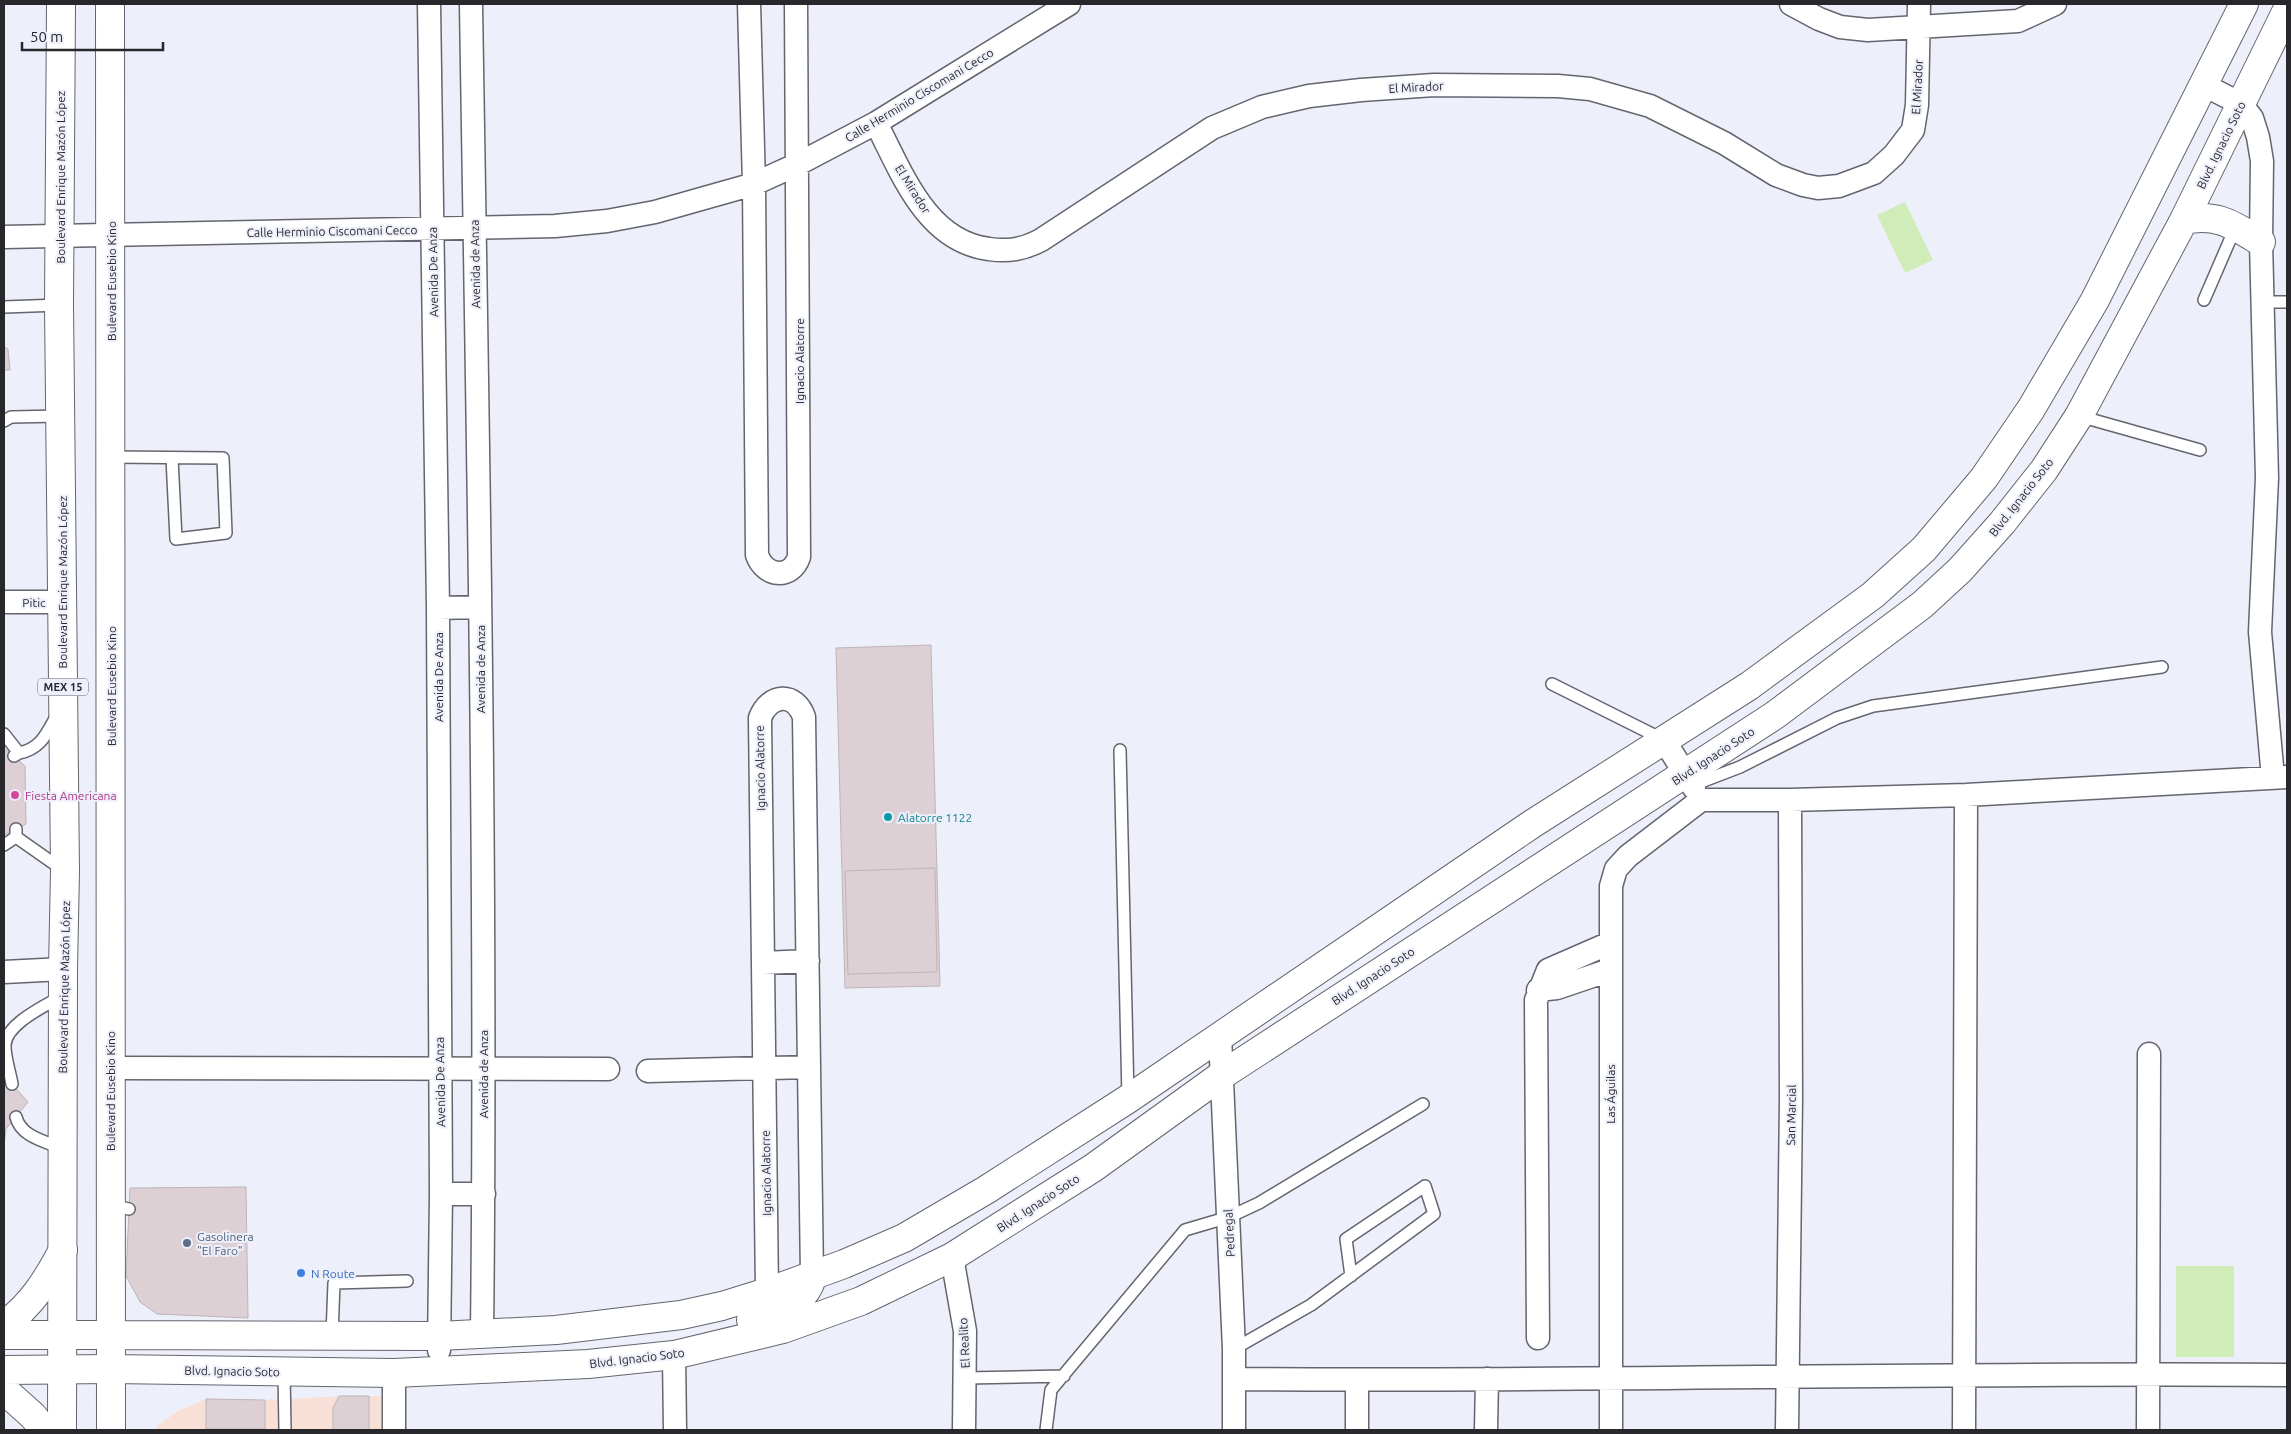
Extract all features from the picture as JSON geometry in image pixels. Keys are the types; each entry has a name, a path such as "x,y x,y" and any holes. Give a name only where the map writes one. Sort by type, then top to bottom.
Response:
{"main road":[{"name":"Boulevard Enrique Mazón López","path":"61,4 59,305 65,871 62,1430"},
{"name":"Bulevard Eusebio Kino","path":"110,4 110,1068 120,1207 111,1369"},
{"path":"394,1373 394,1360 398,1352 482,1334 575,1328 681,1315 722,1306 812,1277 904,1238 986,1190 1128,1099 1532,824 1748,686 1873,595 1924,549 1955,514 1989,470 2031,409 2095,300 2244,4"},
{"name":"Blvd. Ignacio Soto","path":"4,1370 111,1369 394,1373 588,1364 674,1355 746,1339 814,1319 861,1301 952,1257 1092,1168 1222,1075 1693,786 1775,715 1929,599 1960,570 2002,523 2044,470 2079,416 2184,220 2287,10"},
{"path":"2184,220 2201,216 2217,218 2236,226 2262,242"},
{"path":"2095,300 2132,316"},
{"path":"4,1325 35,1298 46,1284 63,1250"},
{"path":"674,1355 680,1344 691,1336 766,1316 785,1308 798,1300 809,1287 812,1277"},
{"path":"4,1335 112,1335 237,1330 439,1343"},
{"path":"111,1369 111,1430"},
{"path":"4,1390 33,1416 44,1430"}],"street":[{"name":"Avenida De Anza","path":"429,4 438,608 441,1194 439,1343"},
{"name":"Avenida de Anza","path":"470,4 480,606 484,1194 482,1334"},
{"name":"Ignacio Alatorre","path":"748,4 754,184 757,554 760,564 768,570 780,573 789,571 796,565 800,556 796,4"},
{"name":"Calle Herminio Ciscomani Cecco","path":"4,237 555,226 607,221 655,212 754,184 798,164 876,123 1069,4"},
{"path":"1791,4 1819,19 1840,27 1868,30 2018,21 2055,4"},
{"name":"El Mirador","path":"876,123 915,197 946,233 980,248 1002,251 1025,248 1041,240 1212,128 1262,107 1309,96 1361,90 1434,85 1558,86 1590,89 1650,106 1724,143 1776,175 1803,185 1818,188 1839,186 1874,174 1894,155 1913,130 1917,105 1919,4"},
{"path":"1664,740 1693,786 1790,800 1966,795 2280,777 2260,632 2268,478 2263,302 2262,161 2258,136 2252,118 2241,104 2204,84"},
{"name":"Pitic","path":"4,602 63,602"},
{"path":"438,608 480,606"},
{"name":"Ignacio Alatorre","path":"767,1292 760,718 763,708 771,701 783,699 793,700 801,707 804,717 812,1277"},
{"name":"Las Águilas","path":"1611,1430 1610,886 1616,869 1693,786"},
{"path":"1964,1430 1966,795"},
{"name":"San Marcial","path":"1787,1430 1791,1098 1790,800"},
{"path":"1538,1338 1535,1012 1538,990 1548,970 1610,943"},
{"path":"763,963 808,961"},
{"path":"1538,990 1557,988 1610,970"},
{"path":"4,972 63,982"},
{"name":"Pedregal","path":"1220,1036 1234,1349 1234,1430"},
{"path":"2148,1430 2150,1054"},
{"path":"648,1071 809,1067"},
{"path":"110,1068 608,1069"},
{"path":"441,1194 484,1194"},
{"name":"El Realito","path":"952,1257 965,1331 964,1430"},
{"path":"674,1355 675,1430"},
{"path":"394,1373 394,1430"},
{"path":"1234,1379 1357,1380 2149,1374 2287,1375"},
{"path":"1486,1430 1487,1379"},
{"path":"1357,1380 1357,1430"}],"lane":[{"path":"2204,300 2236,226"},
{"path":"2263,302 2287,302"},
{"path":"4,307 59,305"},
{"path":"4,421 11,418 60,416"},
{"path":"2079,416 2200,450"},
{"path":"111,457 223,458 226,533 176,539 172,458"},
{"path":"1693,786 1740,767 1837,718 1873,706 2162,667"},
{"path":"1552,684 1664,740"},
{"path":"4,734 16,755 38,746 44,739 62,705"},
{"path":"1120,750 1128,1099"},
{"path":"4,845 16,833 65,871"},
{"path":"12,1084 5,1044 9,1032 63,982"},
{"path":"1046,1430 1051,1390 1185,1230 1229,1217 1259,1203 1423,1104"},
{"path":"16,1117 18,1126 24,1132 63,1149"},
{"path":"1234,1349 1311,1305 1434,1214 1425,1186 1346,1240 1350,1276"},
{"path":"332,1335 334,1283 407,1281"},
{"path":"284,1372 285,1430"},
{"path":"966,1378 1064,1376"}],"shaded area":[{"path":"381,1396 381,1430 156,1430 157,1426 178,1411 206,1399 265,1400"}],"green space":[{"path":"1905,202 1933,260 1905,273 1877,215"},
{"path":"2176,1266 2234,1266 2234,1357 2176,1357"}],"building":[{"path":"4,347 8,349 10,370 4,370"},
{"name":"Alatorre 1122","path":"931,645 940,986 845,988 836,648"},
{"name":"Fiesta Americana","path":"4,748 25,766 26,824 4,835"},
{"path":"935,868 937,972 848,974 845,871"},
{"path":"4,1075 28,1102 6,1129 4,1145"},
{"name":"Gasolinera \"El Faro\"","path":"246,1187 248,1318 157,1314 140,1302 126,1276 130,1188"},
{"path":"339,1396 369,1396 369,1430 333,1430 333,1408"},
{"path":"206,1399 265,1400 265,1429 206,1429"}],"place":[{"name":"Fiesta Americana","path":"15,795"},
{"name":"Alatorre 1122","path":"888,817"},
{"name":"Gasolinera \"El Faro\"","path":"187,1243"},
{"name":"N Route","path":"301,1273"}]}
